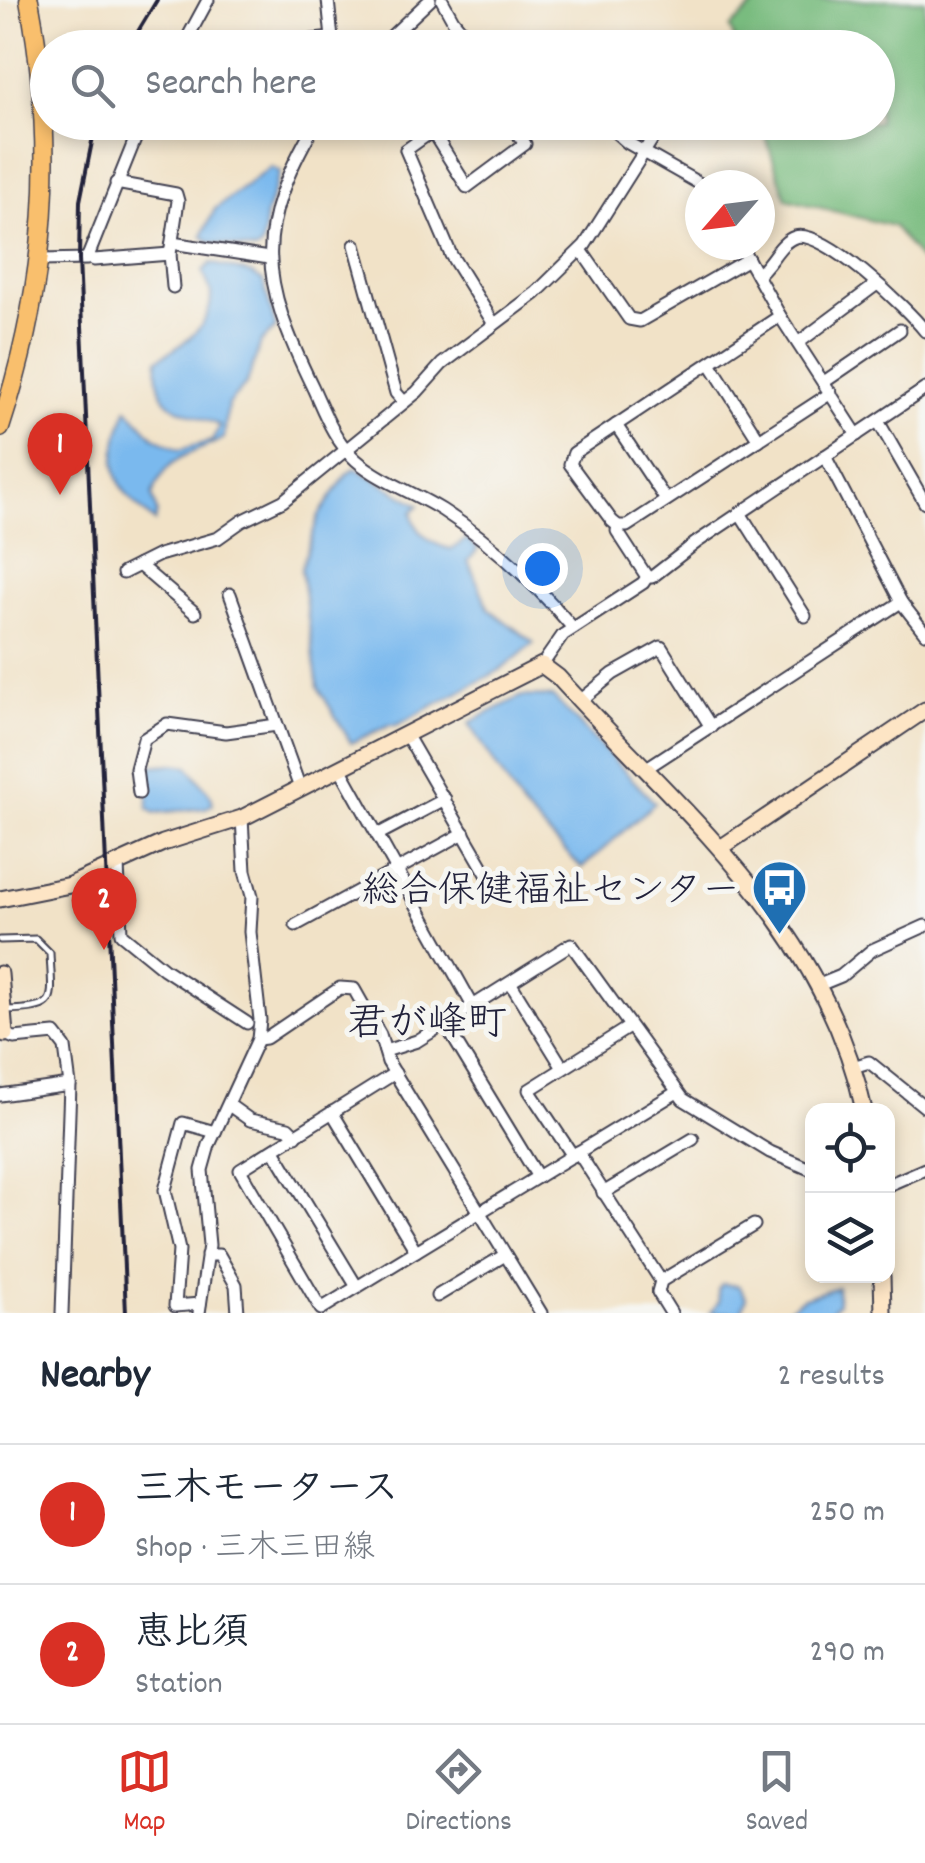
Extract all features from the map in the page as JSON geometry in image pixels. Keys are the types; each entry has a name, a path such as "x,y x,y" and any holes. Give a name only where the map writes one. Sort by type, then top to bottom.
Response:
{"main road":[{"path":"29,0 33,30"},
{"path":"0,428 29,327 41,260 44,140"}],"street":[{"path":"192,30 208,0"},
{"path":"328,0 331,30"},
{"path":"398,30 430,0"},
{"path":"442,0 461,30"},
{"path":"41,260 87,259 134,140"},
{"path":"306,140 292,165 272,224 270,258 274,298 333,430 356,460 444,512 497,552 573,628"},
{"path":"420,140 406,150 452,255 494,324"},
{"path":"438,140 467,187 525,144 522,140"},
{"path":"629,140 685,175"},
{"path":"123,573 159,555 218,538 293,494 404,402 442,364 548,283 580,250 651,140"},
{"path":"116,184 176,194 171,248 173,288"},
{"path":"757,275 789,238 803,235 830,247 925,331"},
{"path":"355,246 396,392 404,402"},
{"path":"88,256 94,260 171,248 270,258"},
{"path":"580,250 630,319 640,322 746,260"},
{"path":"749,260 857,435"},
{"path":"798,342 876,284"},
{"path":"647,576 617,531 618,526 570,464 574,453 780,316"},
{"path":"618,526 628,526 759,440 900,330"},
{"path":"710,363 759,440"},
{"path":"647,576 652,577 740,513 925,390"},
{"path":"878,421 925,504"},
{"path":"616,424 666,500"},
{"path":"825,456 901,602 925,634"},
{"path":"740,513 805,616"},
{"path":"139,565 195,613"},
{"path":"0,899 70,885 163,843 242,818 407,736 542,665 549,651 573,628 643,583 647,576"},
{"path":"230,594 300,788"},
{"path":"646,769 901,602"},
{"path":"580,702 613,674 661,648 711,728"},
{"path":"542,665 722,847 788,931 819,985 853,1067 862,1103"},
{"path":"722,847 925,710"},
{"path":"139,794 136,769 144,739 167,724 226,732 277,725"},
{"path":"407,736 491,881"},
{"path":"340,768 474,1008"},
{"path":"377,835 444,799"},
{"path":"215,1132 183,1123 164,1190 178,1250 175,1306 199,1309 207,1255 202,1170 258,1039 260,1020 250,932 252,896 245,872 242,818"},
{"path":"296,925 464,833"},
{"path":"118,864 121,934 164,968 247,1022"},
{"path":"819,985 841,976 872,950 925,926"},
{"path":"385,1051 417,1041 571,944 692,1108 805,1167"},
{"path":"0,974 5,1034 14,1038 55,1034 65,1047 70,1085 62,1313"},
{"path":"511,984 563,1068"},
{"path":"258,1039 266,1038 340,988 354,989 380,1035 395,1073 540,1313"},
{"path":"445,1024 538,1177"},
{"path":"629,1027 528,1090 576,1154 661,1282"},
{"path":"853,1067 870,1062 925,1107"},
{"path":"395,1073 240,1170 321,1309 678,1092"},
{"path":"0,1095 70,1085"},
{"path":"228,1105 250,1120 288,1128 296,1136"},
{"path":"332,1112 416,1251"},
{"path":"603,1193 692,1139"},
{"path":"274,1150 357,1288"},
{"path":"895,1181 925,1169"},
{"path":"671,1313 658,1292 661,1282 754,1225"},
{"path":"207,1255 219,1255 236,1285 238,1313"},
{"path":"436,1296 506,1255"},
{"path":"882,1283 884,1313"}],"lane":[{"path":"0,940 36,939 44,944 50,953 51,997 47,1005 38,1008 1,1010"}],"green space":[{"path":"760,0 925,0 925,266 893,226 786,199 767,140 895,140 895,30 730,28"}],"water":[{"path":"271,167 280,172 266,214 262,246 256,251 210,242 202,236 215,209"},
{"path":"211,263 252,274 263,281 276,328 261,342 247,383 228,404 224,438 173,463 158,481 152,495 155,522 120,483 115,459 117,444 127,408 153,436 179,450 212,441 220,426 173,406 160,390 158,377 158,359 186,341 207,316 211,294 203,271"},
{"path":"355,468 419,505 412,512 414,519 432,542 452,549 467,539 478,549 468,561 489,609 534,643 502,669 397,725 351,743 318,687 301,569 319,515"},
{"path":"522,696 553,697 655,803 582,868 523,808 469,723"},
{"path":"148,766 188,766 213,804 155,813 148,808"},
{"path":"722,1284 739,1286 746,1298 741,1313 710,1313 719,1302"},
{"path":"837,1287 838,1303 829,1313 781,1313 804,1298"}],"railway":[{"path":"139,30 157,0"},
{"path":"92,140 80,201 79,259 126,1313"}],"place":[{"name":"三木モータース","path":"60,495"},
{"name":"総合保健福祉センター","path":"779,937"},
{"name":"恵比須","path":"104,950"}],"district":[{"name":"君が峰町","path":"427,1020"}]}
